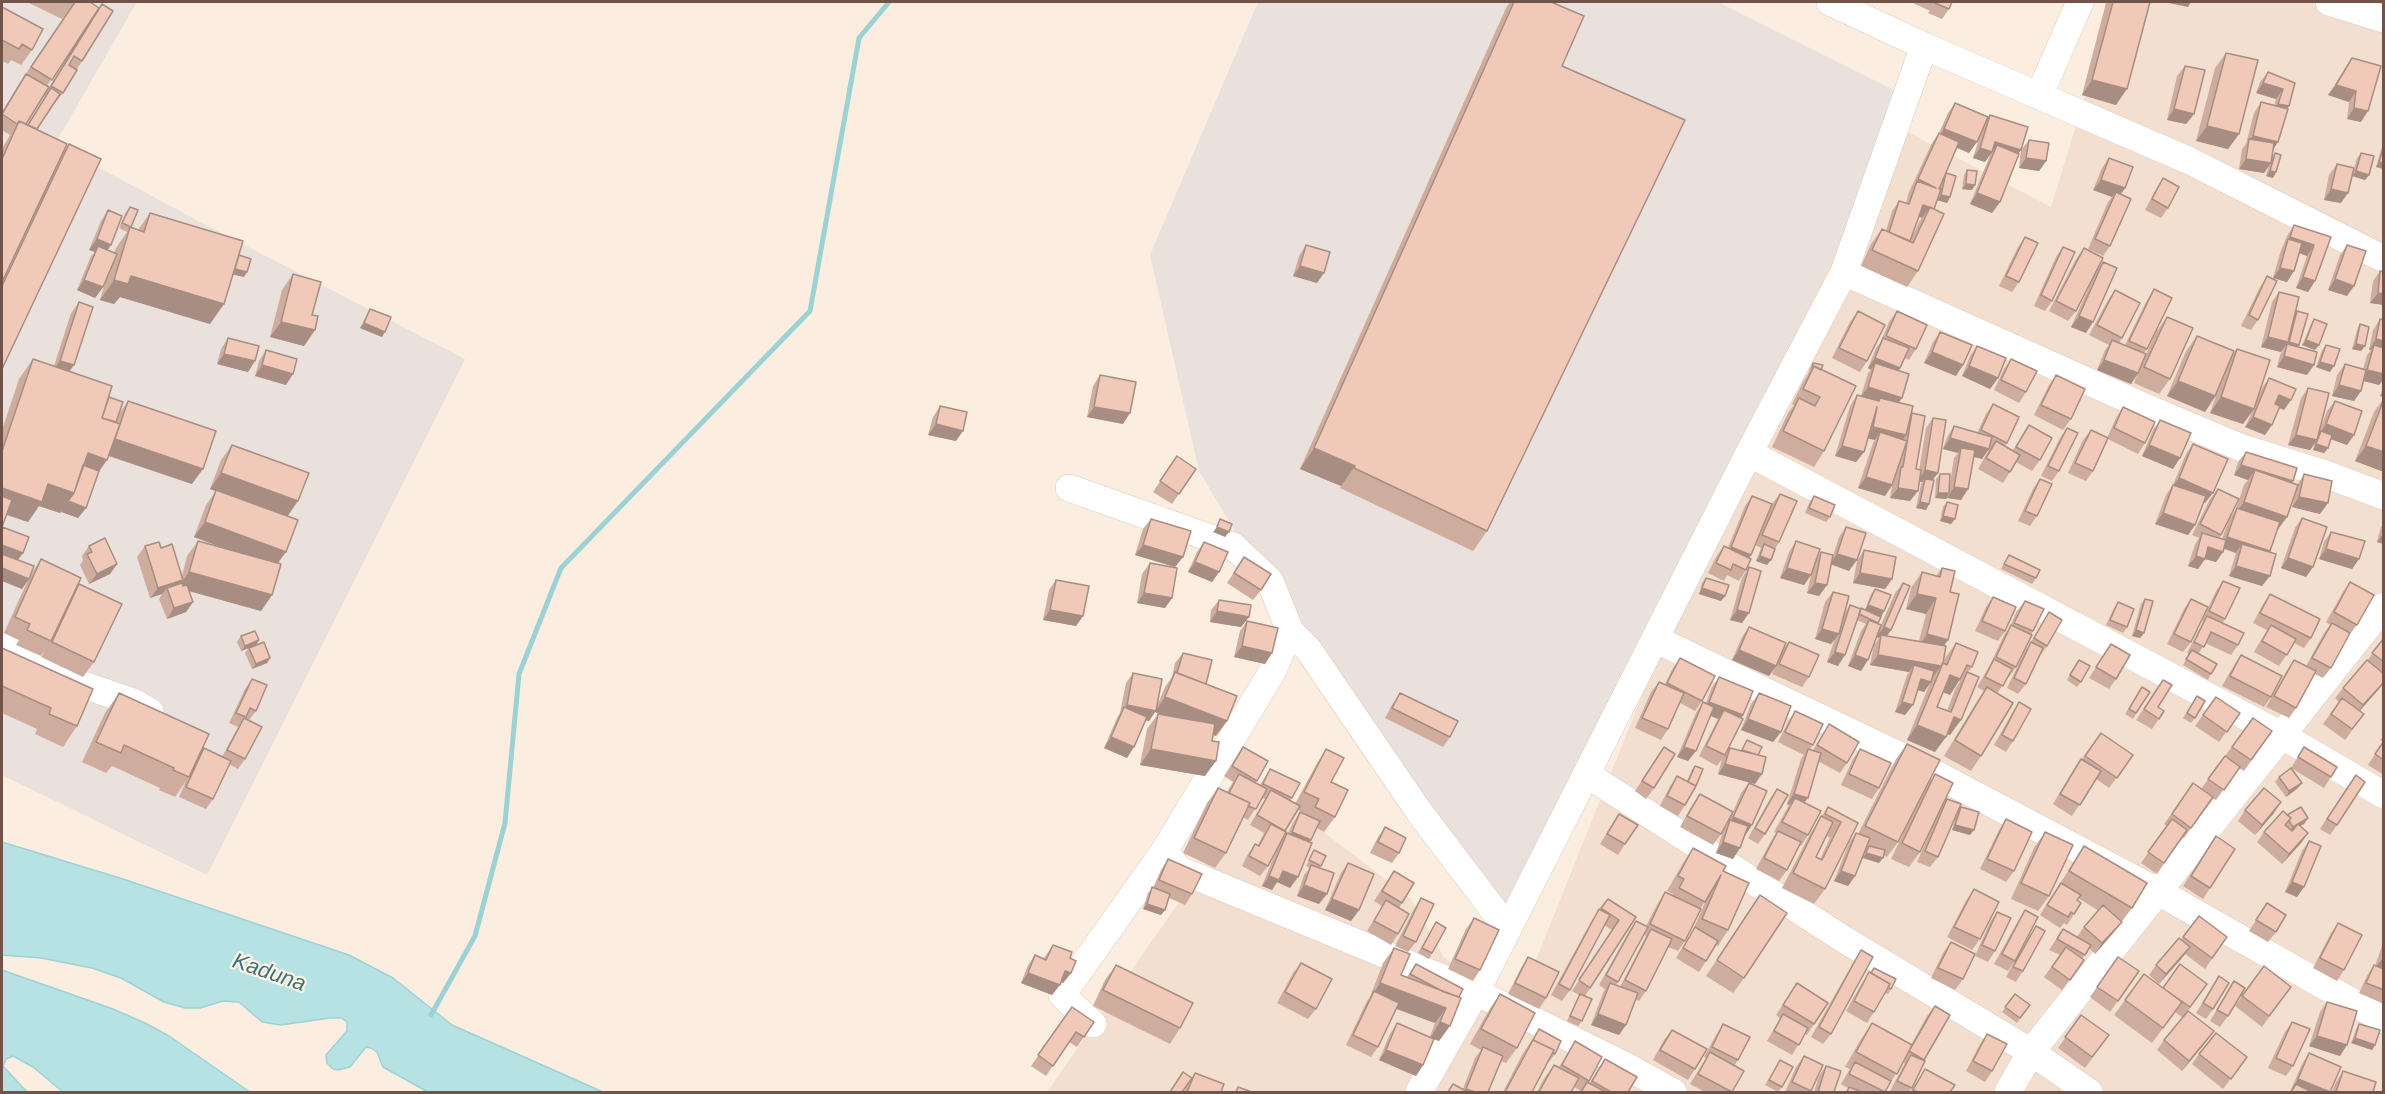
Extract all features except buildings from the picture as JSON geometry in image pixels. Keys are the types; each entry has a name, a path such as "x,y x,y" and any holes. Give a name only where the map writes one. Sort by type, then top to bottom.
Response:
{"street":[{"path":"1830,2 1924,46 2190,161 2384,259"},
{"path":"2039,96 2080,2"},
{"path":"2329,2 2384,20"},
{"path":"1419,1092 1476,992 1749,453 1844,273 1924,46"},
{"path":"1844,273 2242,448 2325,474 2384,496"},
{"path":"1749,453 2281,735 2384,795"},
{"path":"1069,488 1233,546 1270,581 1290,631 1308,649 1420,813 1508,929"},
{"path":"2008,1092 2031,1052 2384,606"},
{"path":"1093,1024 1062,995 1165,850 1272,672 1290,631"},
{"path":"1655,639 1911,761 2157,891 2384,1020"},
{"path":"2,647 72,681 133,702 153,714"},
{"path":"1586,774 1845,940 2031,1052 2089,1092"},
{"path":"1165,850 1178,869 1476,992 1674,1092"}],"shaded area":[{"path":"2,2 137,2 55,144 465,359 207,875 2,775"},
{"path":"1258,2 1718,2 1912,99 1498,924 1266,583 1199,471 1150,255"},
{"path":"2114,2 2383,2 2383,1092 1047,1092 1261,784 1411,899 1443,956 1513,1017 1875,115 2051,207"}],"water":[{"name":"Kaduna","path":"2,842 123,879 349,955 393,978 452,1025 603,1092 428,1092 383,1067 377,1052 371,1048 366,1047 350,1067 333,1069 327,1063 326,1055 347,1031 347,1022 342,1018 281,1025 262,1022 239,1002 223,1001 200,1008 185,1008 164,1002 121,978 92,968 41,958 2,955"},
{"path":"2,970 113,1009 145,1023 169,1036 250,1092 63,1092 33,1067 13,1056 6,1059 3,1066 27,1092 2,1092"}],"waterway":[{"path":"431,1015 475,936 505,823 519,674 561,568 810,311 859,38 889,2"}]}
